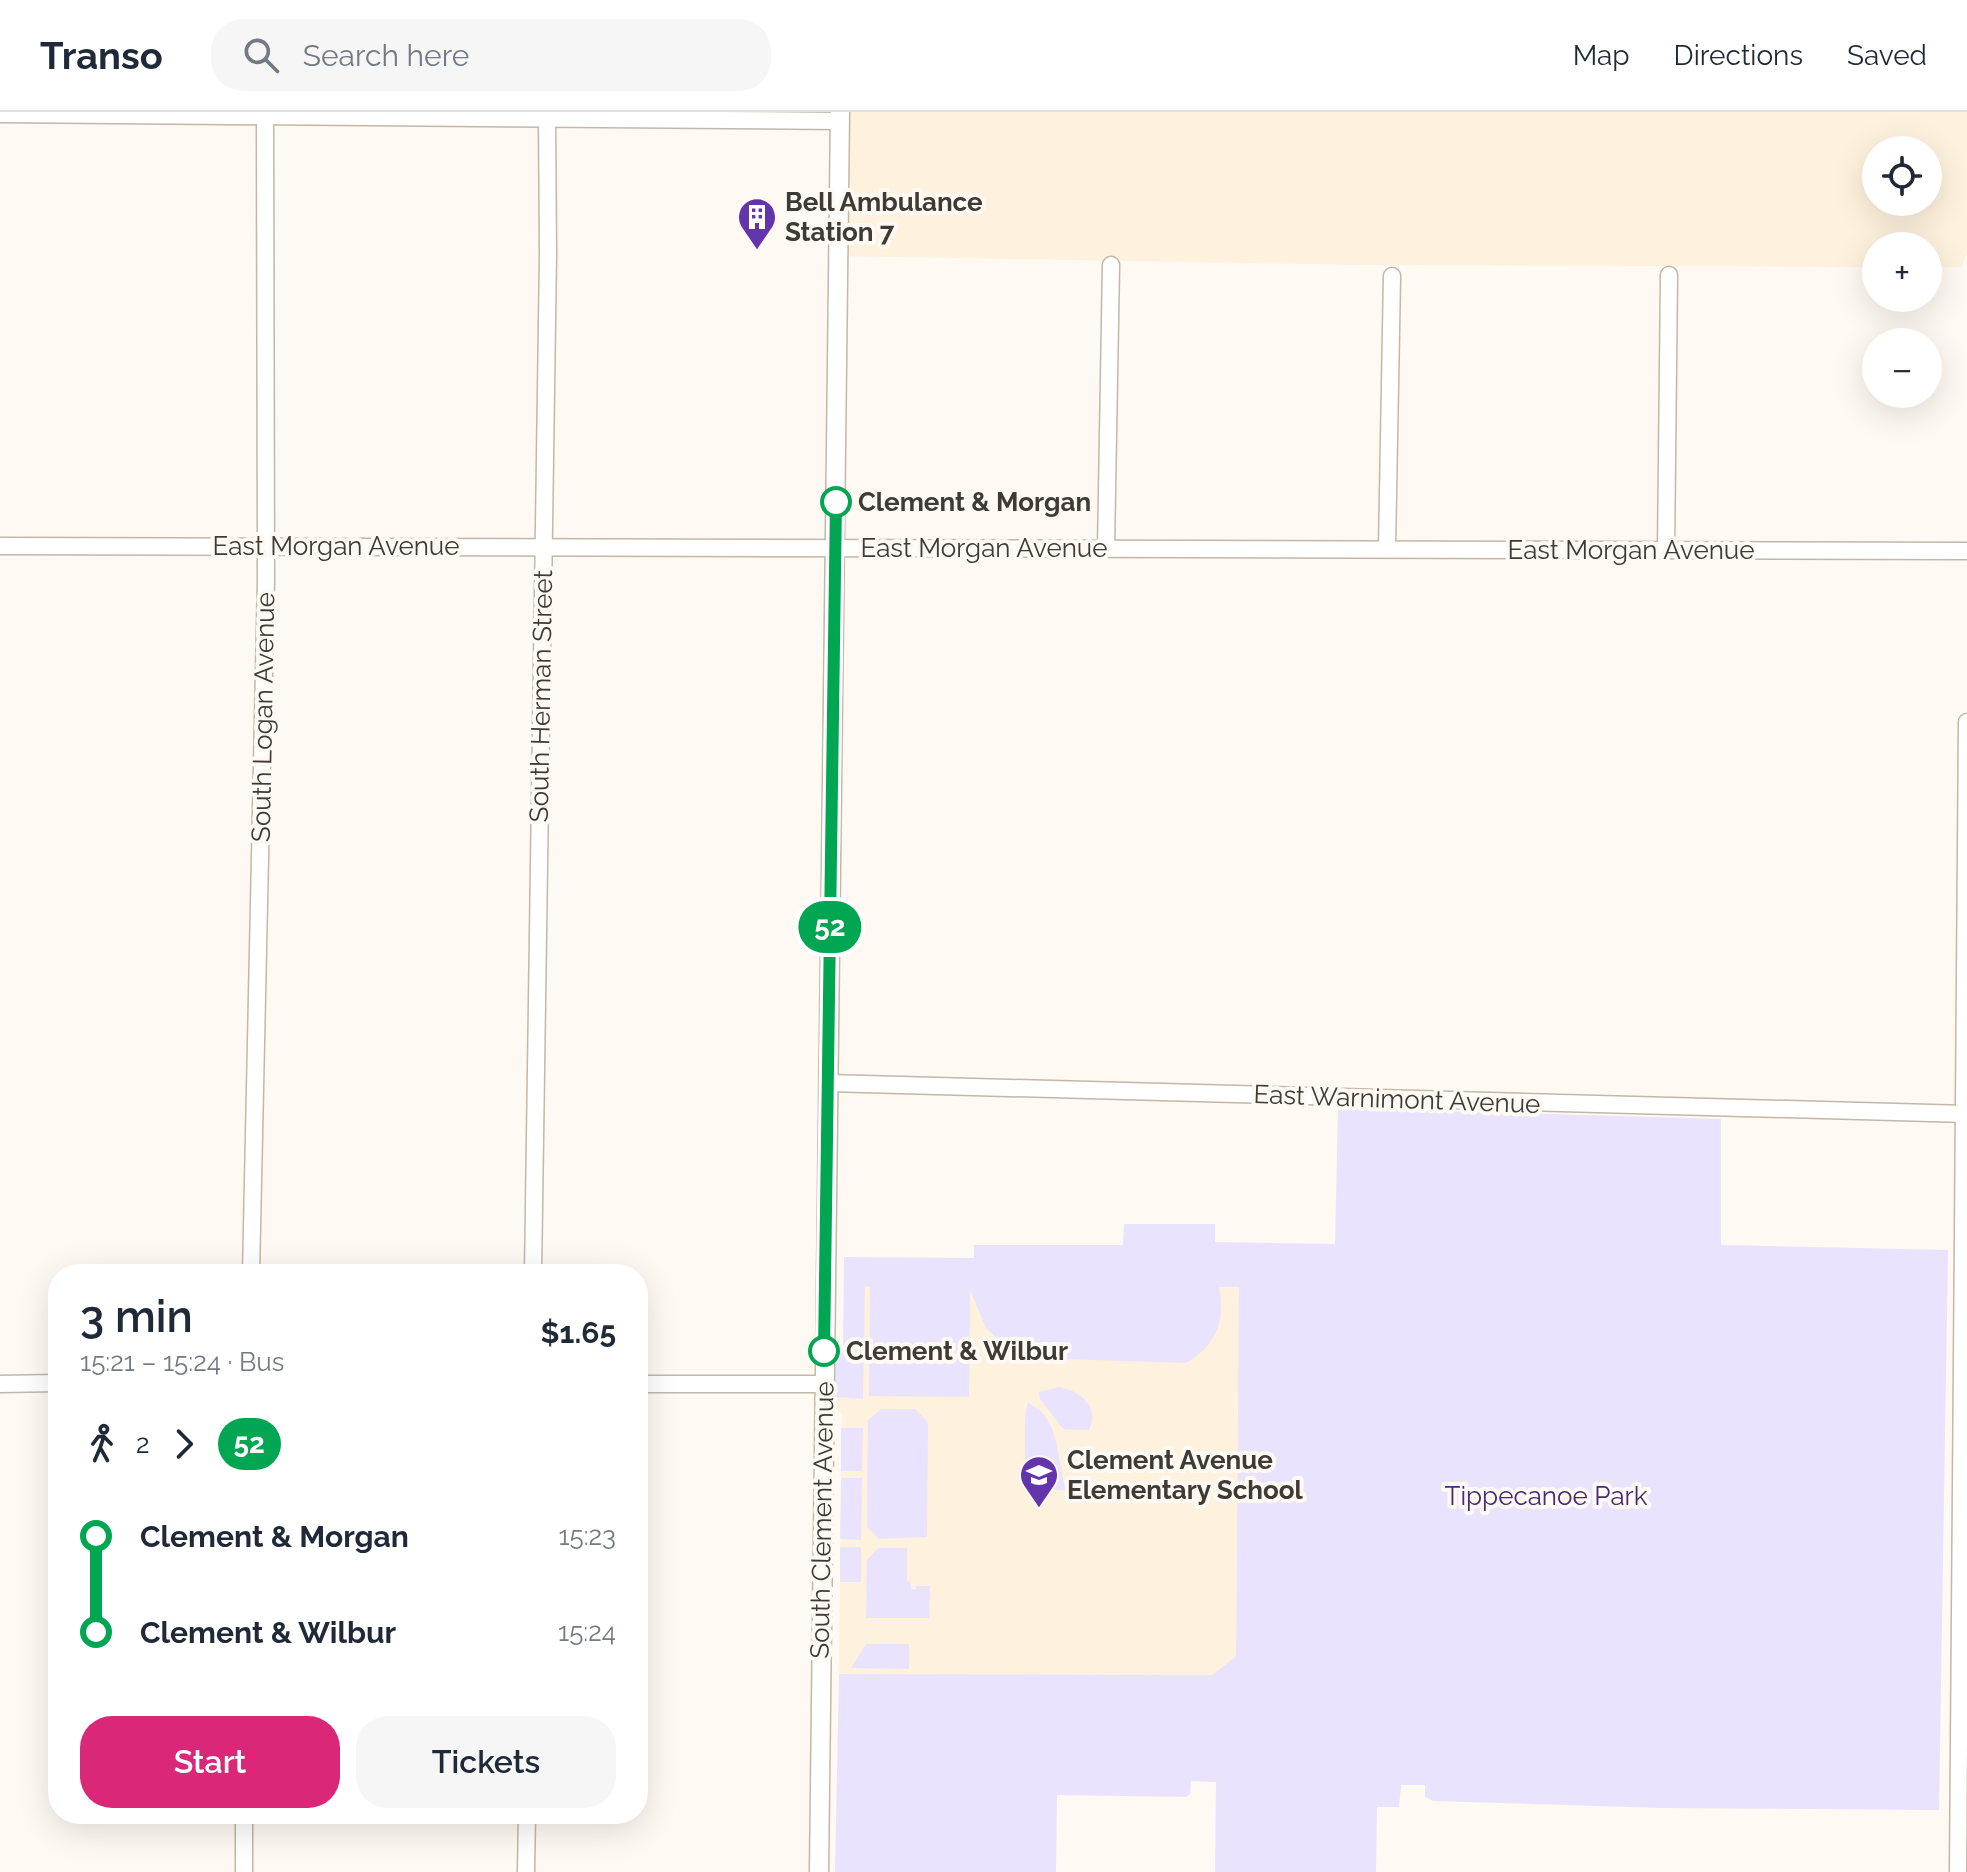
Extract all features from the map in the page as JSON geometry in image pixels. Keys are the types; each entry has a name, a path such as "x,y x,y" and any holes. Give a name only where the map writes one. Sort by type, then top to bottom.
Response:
{"street":[{"path":"0,114 547,118 840,116"},
{"name":"South Logan Avenue","path":"251,1264 266,546 265,114"},
{"name":"South Clement Avenue","path":"819,1872 840,116"},
{"name":"South Herman Street","path":"533,1264 547,118"},
{"path":"1106,548 1111,265"},
{"path":"1666,550 1669,275"},
{"path":"1387,549 1392,276"},
{"name":"East Morgan Avenue","path":"0,546 1967,551"},
{"path":"1958,1872 1965,1389 1967,722"},
{"name":"East Warnimont Avenue","path":"828,1083 1966,1114"},
{"path":"0,1384 48,1383"},
{"path":"648,1384 824,1384"},
{"path":"244,1824 244,1872"},
{"path":"526,1872 527,1824"}],"shaded area":[{"path":"818,112 1967,112 1967,253 1961,267 1942,267 1942,232 1862,232 1862,267 1367,265 838,256 840,140"},
{"name":"Clement Avenue Elementary School","path":"844,1286 1240,1287 1236,1656 1212,1675 839,1674 842,1414 835,1407 836,1359 843,1352"}],"green space":[{"name":"Tippecanoe Park","path":"1338,1108 1721,1119 1721,1245 1948,1250 1939,1810 1660,1808 1433,1801 1425,1797 1425,1785 1401,1785 1399,1807 1377,1807 1376,1872 1215,1872 1216,1782 1191,1781 1190,1794 1186,1797 1057,1795 1056,1872 835,1872 839,1674 1212,1675 1236,1656 1239,1287 1219,1287 1221,1310 1216,1331 1205,1349 1186,1363 1033,1358 1005,1346 986,1328 970,1290 969,1397 869,1396 870,1287 865,1286 863,1399 835,1397 836,1359 843,1352 844,1257 974,1258 974,1245 1123,1245 1124,1224 1215,1224 1215,1242 1335,1244"},
{"path":"1059,1387 1075,1392 1086,1401 1092,1414 1089,1430 1063,1429 1040,1399 1039,1392"},
{"path":"1028,1403 1039,1410 1052,1429 1066,1490 1044,1487 1031,1478 1025,1453"},
{"path":"881,1409 915,1409 928,1422 927,1537 879,1539 867,1527 868,1420"},
{"path":"841,1428 863,1428 862,1471 841,1471"},
{"path":"841,1478 862,1478 861,1540 840,1539"},
{"path":"840,1547 861,1547 861,1582 840,1582"},
{"path":"878,1548 907,1548 907,1581 911,1589 930,1586 929,1618 866,1618 867,1560"},
{"path":"866,1644 909,1644 909,1669 851,1668"}],"bus line":[{"name":"52","path":"824,1351 836,502"}],"place":[{"name":"Bell Ambulance Station 7","path":"757,251"},
{"name":"Clement & Morgan","path":"836,502"},
{"name":"Clement & Wilbur","path":"824,1351"},
{"name":"Clement Avenue Elementary School","path":"1039,1509"}]}
